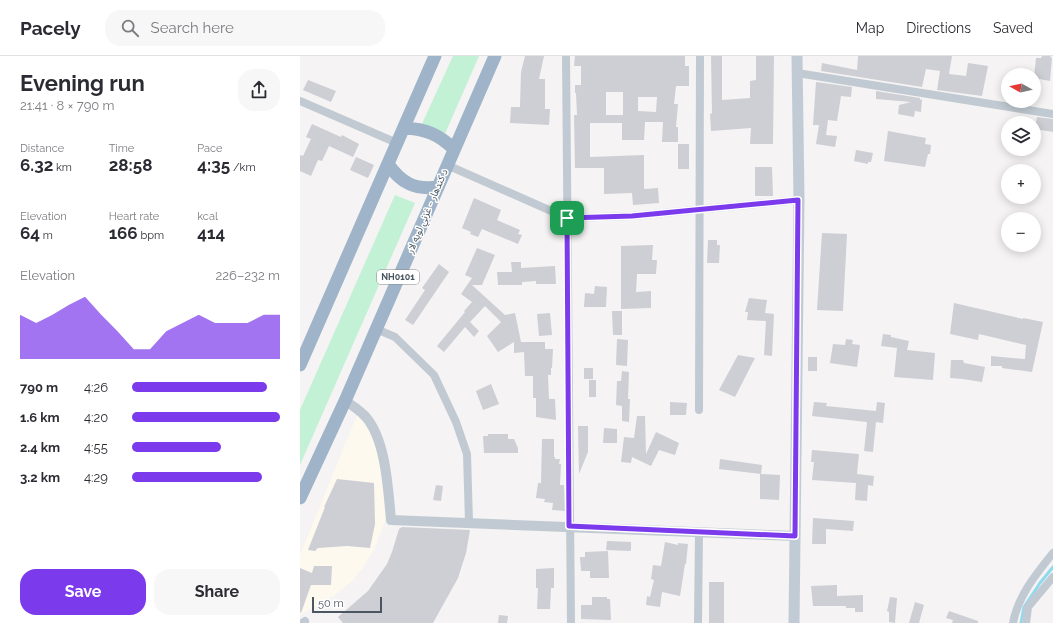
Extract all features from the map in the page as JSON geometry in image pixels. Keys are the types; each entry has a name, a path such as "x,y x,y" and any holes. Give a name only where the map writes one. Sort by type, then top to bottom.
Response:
{"highway":[{"path":"300,365 435,56"},
{"name":"د کندهار - غزني لويه لار","path":"300,498 345,401 495,56"},
{"path":"404,128 415,128 430,132 443,139 454,149"},
{"path":"388,164 395,175 404,181 415,186 426,188 438,187"}],"main road":[{"path":"794,623 798,200 797,56"}],"street":[{"path":"566,56 571,623"},
{"path":"699,410 701,209 700,56"},
{"path":"797,73 1053,114"},
{"path":"300,101 397,143"},
{"path":"447,165 567,218 632,216 798,200"},
{"path":"376,329 395,338 434,375 456,422 467,454 469,522"},
{"path":"345,401 365,416 373,429 385,467 391,520 795,536"},
{"path":"698,623 699,532"},
{"path":"1013,623 1016,610 1036,574 1053,553"},
{"path":"1026,623 1028,607 1053,577"},
{"path":"1019,604 1028,607"}],"shaded area":[{"path":"357,415 368,428 376,446 381,467 388,513 374,550 362,569 352,581 334,596 300,615 300,555"}],"green space":[{"path":"453,56 479,56 444,136 421,126"},
{"path":"395,195 415,203 300,465 300,410"}],"building":[{"path":"525,56 544,56 539,79 545,79 545,109 550,109 549,125 510,123 511,107 520,107 521,72"},
{"path":"575,56 685,56 685,66 689,66 689,86 676,86 674,104 678,104 676,127 678,127 678,142 662,142 663,122 645,122 644,140 622,140 622,123 590,123 590,157 644,155 644,189 658,188 659,203 633,205 632,193 604,194 604,168 575,168 574,115 577,115 575,85 581,85 581,66 574,66","holes":["606,92 623,92 623,115 606,115","638,97 657,97 656,112 638,111"]},
{"path":"711,56 722,56 722,100 750,98 750,81 756,80 756,56 774,56 773,144 750,144 751,128 711,131"},
{"path":"858,56 952,56 949,74 966,76 968,63 988,66 982,96 937,90 940,71 926,69 922,87 821,71 822,63 857,70"},
{"path":"1042,56 1051,56 1050,57 1052,58 1050,81 1041,79 1041,68 1035,68 1036,58 1041,58"},
{"path":"308,80 336,91 331,102 303,90"},
{"path":"816,82 852,87 851,97 841,96 837,121 828,120 826,135 837,136 835,147 816,144 819,125 813,125"},
{"path":"876,91 920,98 920,100 922,99 921,112 915,111 914,117 898,114 899,105 911,102 876,99"},
{"path":"1041,118 1053,119 1053,132 1041,130"},
{"path":"312,124 341,137 342,135 359,144 353,157 329,146 322,161 318,160 311,176 300,171 300,155 303,156 311,139 306,137"},
{"path":"888,131 926,138 925,144 931,145 930,154 928,154 925,167 884,161"},
{"path":"678,144 689,144 689,169 678,169"},
{"path":"856,150 873,153 871,162 868,162 868,164 854,161"},
{"path":"356,157 374,165 368,178 350,170"},
{"path":"755,167 772,167 773,196 755,196"},
{"path":"474,198 501,210 497,220 520,230 518,234 522,235 518,244 482,229 478,237 470,234 471,232 462,228"},
{"path":"822,233 847,234 843,311 817,310"},
{"path":"708,240 717,240 717,245 720,245 719,263 707,263"},
{"path":"653,245 652,260 657,260 656,274 637,274 636,292 651,291 651,308 621,309 621,246"},
{"path":"477,248 495,255 482,285 472,285 505,315 515,313 521,342 545,342 545,349 553,349 551,375 548,375 549,399 555,399 556,420 536,417 536,398 533,398 533,376 525,376 524,352 514,353 514,342 498,352 487,336 501,322 485,306 470,322 479,331 474,337 465,327 444,352 437,346 472,302 461,294 472,278 465,275"},
{"path":"511,262 521,262 521,268 555,266 556,284 536,284 536,281 522,282 522,285 498,285 497,272 512,272"},
{"path":"439,264 449,272 413,325 405,320 425,290 422,288"},
{"path":"595,286 607,287 606,307 584,307 585,293 594,294"},
{"path":"749,298 767,300 765,313 774,314 772,356 764,355 766,321 747,320 748,312 745,312"},
{"path":"954,303 1023,319 1043,322 1032,372 1002,368 1002,366 991,366 991,356 1025,359 1026,345 979,334 978,340 950,334"},
{"path":"612,311 622,311 622,335 613,335"},
{"path":"550,313 552,335 539,336 537,314"},
{"path":"883,334 909,341 907,350 935,353 933,380 894,377 897,348 881,346"},
{"path":"617,339 628,340 627,366 616,365"},
{"path":"846,339 853,340 852,344 860,345 857,367 830,363 833,344 845,345"},
{"path":"738,355 755,358 735,397 719,390"},
{"path":"808,357 817,357 817,371 808,371"},
{"path":"951,360 963,360 964,363 985,367 982,382 950,378"},
{"path":"584,368 593,368 593,379 584,379"},
{"path":"622,371 629,372 629,422 622,421 622,406 616,405 617,381 621,381"},
{"path":"589,380 596,380 596,397 589,397"},
{"path":"491,384 499,404 483,410 476,391"},
{"path":"670,402 687,403 686,415 670,415"},
{"path":"814,402 827,403 826,406 876,411 877,402 885,403 883,423 876,422 873,452 864,451 867,422 812,416"},
{"path":"637,416 645,416 646,454 656,432 679,443 675,455 659,450 651,466 632,457 631,463 621,462 624,437 634,438"},
{"path":"578,426 588,426 588,452 579,474"},
{"path":"604,428 617,429 617,443 603,443"},
{"path":"488,434 508,434 508,439 514,439 518,448 518,453 484,453 483,436 488,436"},
{"path":"542,439 554,439 554,457 555,459 560,459 559,464 561,464 560,485 564,485 565,511 552,510 553,503 544,502 545,499 536,498 538,483 541,483"},
{"path":"812,450 859,454 857,474 874,476 873,486 868,485 867,501 855,500 856,483 812,480 814,462 811,462"},
{"path":"720,459 762,465 761,474 719,469"},
{"path":"760,474 780,475 779,500 760,499"},
{"path":"337,479 374,483 375,524 370,548 347,546 318,548 315,551 308,550 324,507"},
{"path":"436,485 443,486 441,501 433,500"},
{"path":"813,518 854,521 853,531 826,529 826,544 812,544"},
{"path":"402,527 470,530 466,553 458,578 433,623 343,623 338,617 368,591 387,564 399,529"},
{"path":"607,541 631,542 631,550 606,550"},
{"path":"665,542 678,545 678,543 688,544 680,596 662,592 660,607 646,605 647,596 650,597 654,580 651,579 653,565 661,566"},
{"path":"608,551 609,578 590,578 590,571 581,571 580,557 585,557 585,552"},
{"path":"314,566 332,566 331,585 311,585 301,613 300,568 312,573"},
{"path":"554,568 554,588 551,588 550,609 537,609 538,588 536,588 536,569"},
{"path":"709,582 724,582 724,623 709,623"},
{"path":"837,585 837,596 863,595 863,612 855,612 855,608 846,608 846,606 813,606 811,586"},
{"path":"592,597 607,597 607,599 610,599 611,620 581,619 581,605 592,605"},
{"path":"890,597 897,598 895,623 889,622 889,612 887,611"},
{"path":"915,602 924,605 919,623 909,623"},
{"path":"949,611 978,621 978,623 952,623 953,620 946,618"},
{"path":"499,615 508,616 507,623 498,623"}],"waterway":[{"path":"1021,623 1024,607 1053,567"}],"route":[{"path":"798,200 795,536 569,526 567,218 632,216 798,200"}]}
